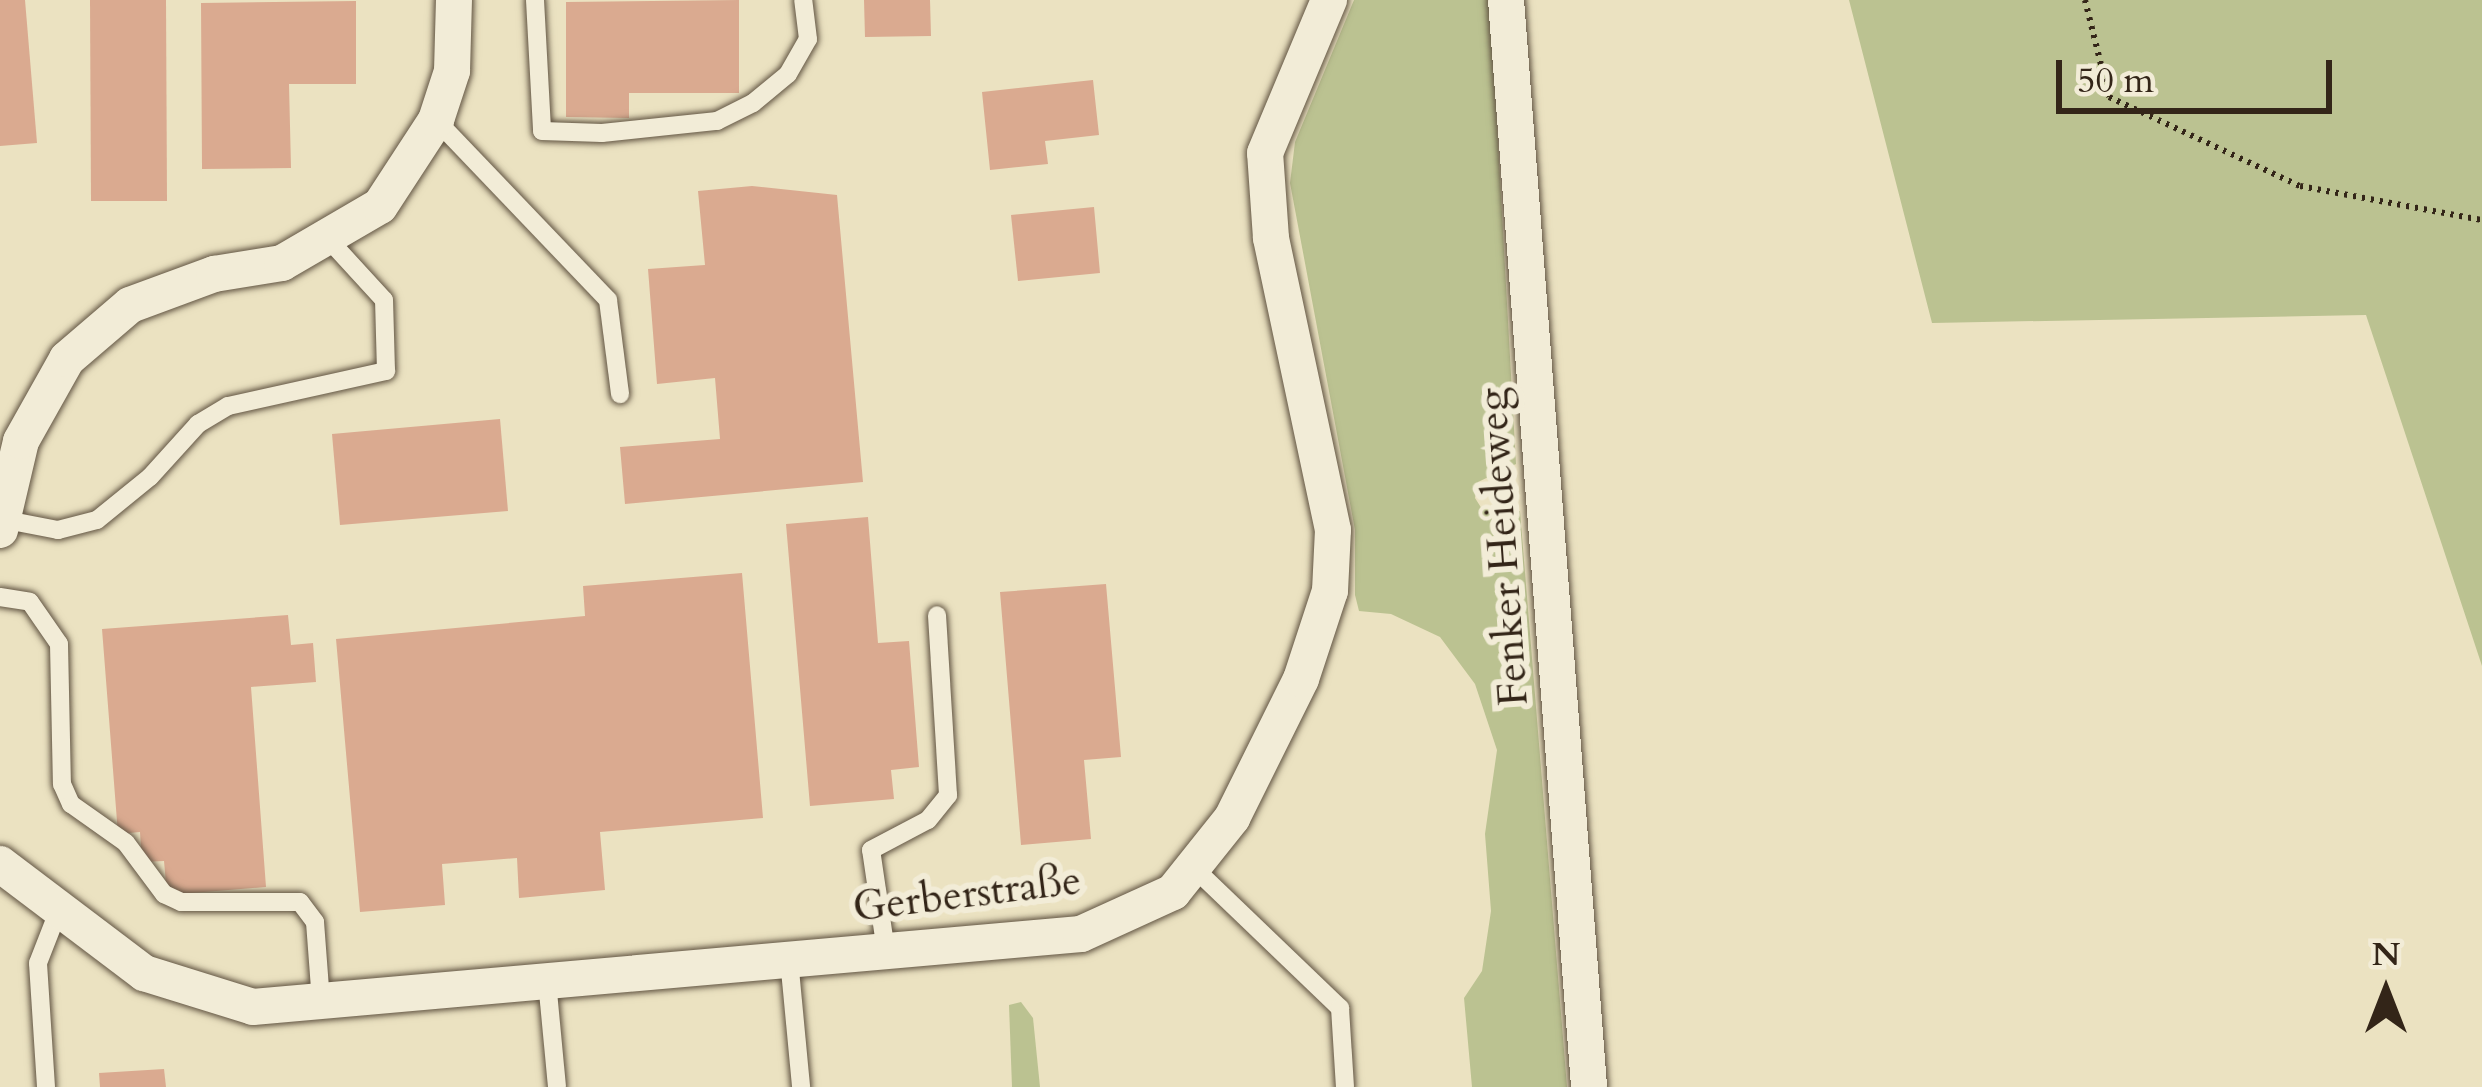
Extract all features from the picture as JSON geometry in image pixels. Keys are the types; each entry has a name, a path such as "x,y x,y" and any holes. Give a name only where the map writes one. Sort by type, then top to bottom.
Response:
{"street":[{"path":"0,530 5,478 67,359 130,305 214,274 282,263 330,241 380,206 436,120 452,71 454,0"},
{"name":"Fenker Heideweg","path":"1506,0 1589,1087"},
{"name":"Gerberstraße","path":"0,864 144,973 253,1007 1081,934 1173,892 1232,818 1301,679 1330,591 1333,530 1271,238 1265,153 1318,6"}],"lane":[{"path":"535,0 542,131 602,134 717,121 753,103 788,74 808,39 803,0"},
{"path":"436,120 608,300 620,394"},
{"path":"1,519 58,530 97,520 198,424 228,406 386,371 384,300 330,241"},
{"path":"0,597 30,602 58,644 62,784 71,804 126,843 164,895 181,902 300,902 315,922 321,1001"},
{"path":"886,951 871,850 928,820 948,795 937,615"},
{"path":"1192,867 1340,1008 1345,1087"},
{"path":"46,1087 38,963 59,909"},
{"path":"789,959 801,1087"},
{"path":"547,981 557,1087"}],"path":[{"path":"2085,0 2108,97 2300,186 2482,220"}],"green space":[{"path":"1354,0 1490,0 1516,464 1478,482 1475,498 1482,509 1520,511 1567,1087 1472,1087 1464,998 1482,971 1491,911 1485,834 1497,750 1475,684 1440,637 1391,614 1359,611 1355,595 1355,530 1290,183 1295,142"},
{"path":"1849,0 2482,0 2482,666 2366,315 1932,323"},
{"path":"1021,1002 1033,1018 1040,1087 1012,1087 1009,1005"}],"building":[{"path":"0,0 25,0 37,143 0,146"},
{"path":"90,0 166,0 167,201 91,201"},
{"path":"739,0 739,93 629,93 629,118 566,117 566,2"},
{"path":"864,0 930,0 931,36 865,37"},
{"path":"356,1 356,84 289,84 291,168 202,169 201,3"},
{"path":"1093,80 1099,135 1045,141 1048,164 990,170 982,92"},
{"path":"752,186 837,195 863,482 625,504 620,447 720,439 715,378 657,384 648,269 705,265 698,191"},
{"path":"1094,207 1100,273 1018,281 1011,215"},
{"path":"500,419 508,511 340,525 332,434"},
{"path":"868,517 878,643 909,641 919,767 891,770 894,799 810,806 786,524"},
{"path":"742,573 763,818 600,832 605,890 519,898 517,858 442,864 445,905 360,912 336,639 585,616 583,586"},
{"path":"1106,584 1121,757 1084,760 1091,839 1021,845 1000,592"},
{"path":"288,615 291,645 313,643 316,682 251,687 266,887 167,895 164,861 142,862 140,832 118,834 102,629"},
{"path":"164,1069 166,1087 100,1087 99,1073"}]}
